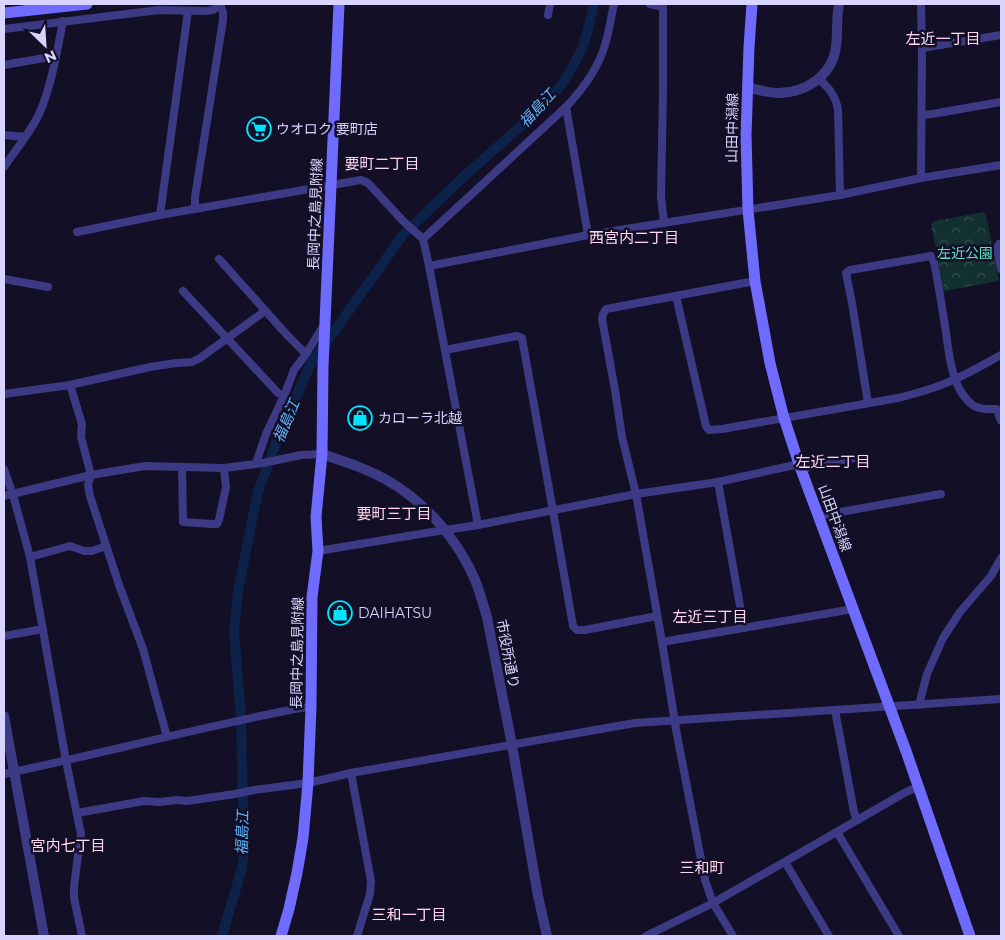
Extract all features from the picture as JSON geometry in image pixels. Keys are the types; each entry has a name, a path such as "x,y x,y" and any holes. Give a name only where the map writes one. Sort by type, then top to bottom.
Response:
{"main road":[{"path":"4,13 87,4"},
{"name":"長岡中之島見附線","path":"281,936 297,873 303,838 308,782 312,597 318,551 316,517 322,454 323,367 339,4"},
{"name":"山田中潟線","path":"752,4 746,135 748,210 755,281 770,363 784,418 800,467 889,706 970,936"}],"street":[{"path":"4,29 159,10 206,11 213,10 221,4 223,20 195,197 195,209"},
{"path":"548,15 550,4"},
{"path":"420,237 566,107 586,84 605,45 614,4"},
{"path":"650,4 663,7 661,197 664,223"},
{"path":"747,88 777,93 788,92 805,88 819,79 829,67 835,52 840,4"},
{"path":"921,4 921,178"},
{"path":"160,215 188,11"},
{"path":"4,167 26,137 40,112 56,56 63,22"},
{"path":"922,48 1001,35"},
{"path":"4,65 56,56"},
{"path":"819,79 831,90 838,109 840,195"},
{"path":"922,114 932,114 1001,102"},
{"path":"566,107 588,235"},
{"path":"4,135 26,137"},
{"path":"429,266 588,235 840,195 1001,164"},
{"path":"77,232 160,215 331,185 361,180 368,183 420,237 429,266 478,525"},
{"path":"1001,244 997,248 1001,269"},
{"path":"868,403 846,273 850,270 930,256 934,262 950,357 959,389 974,406 980,409 997,409 1001,421"},
{"path":"218,259 306,354"},
{"path":"4,279 48,286"},
{"path":"732,936 712,903 705,880 636,494 622,437 602,319 606,309 755,281"},
{"path":"183,290 278,393 284,396"},
{"path":"676,296 706,426 709,430 913,394 955,379 1001,355"},
{"path":"4,394 70,385 150,366 192,362 265,311"},
{"path":"259,463 266,434 294,370 325,330"},
{"path":"445,350 517,336 522,338 573,626 578,630 585,630 657,616"},
{"path":"70,385 82,424 82,437 91,474 88,485 118,585 143,649 168,737"},
{"path":"4,496 91,474 145,466 224,468 301,455 322,454"},
{"name":"市役所通り","path":"322,454 390,481 416,501 445,530 468,566 481,596 487,617 547,936"},
{"path":"318,551 478,525 636,494 718,482 854,458"},
{"path":"182,467 183,522 213,524 217,524 219,520 226,487 224,468"},
{"path":"4,469 30,557 66,761 81,834 74,898 82,936"},
{"path":"718,482 744,628"},
{"path":"818,517 941,494"},
{"path":"30,557 70,546 84,551 92,551 106,546"},
{"path":"919,705 927,674 943,638 960,612 991,576 1001,558"},
{"path":"662,642 853,609"},
{"path":"4,636 43,629"},
{"path":"77,813 144,801 187,801 235,794 635,723 1001,699"},
{"path":"4,774 252,717 311,707"},
{"path":"835,710 857,820"},
{"path":"4,716 44,936"},
{"path":"351,773 371,881 370,894 357,936"},
{"path":"646,936 712,903 906,792 918,787"},
{"path":"837,832 900,936"},
{"path":"785,862 829,936"}],"green space":[{"name":"左近公園","path":"984,212 999,281 944,291 931,224 935,221"}],"waterway":[{"name":"福島江","path":"222,936 242,868 244,851 241,716 234,632 238,591 258,492 276,443 310,365 403,235 460,180 523,124 559,88 583,47 594,4"}],"place":[{"name":"ウオロク 要町店","path":"259,129"},
{"name":"カローラ北越","path":"360,418"},
{"name":"DAIHATSU","path":"340,613"}],"district":[{"name":"左近一丁目","path":"943,38"},
{"name":"要町二丁目","path":"382,163"},
{"name":"西宮内二丁目","path":"634,237"},
{"name":"左近二丁目","path":"833,461"},
{"name":"要町三丁目","path":"394,513"},
{"name":"左近三丁目","path":"710,616"},
{"name":"宮内七丁目","path":"68,845"},
{"name":"三和町","path":"702,867"},
{"name":"三和一丁目","path":"409,914"}]}
